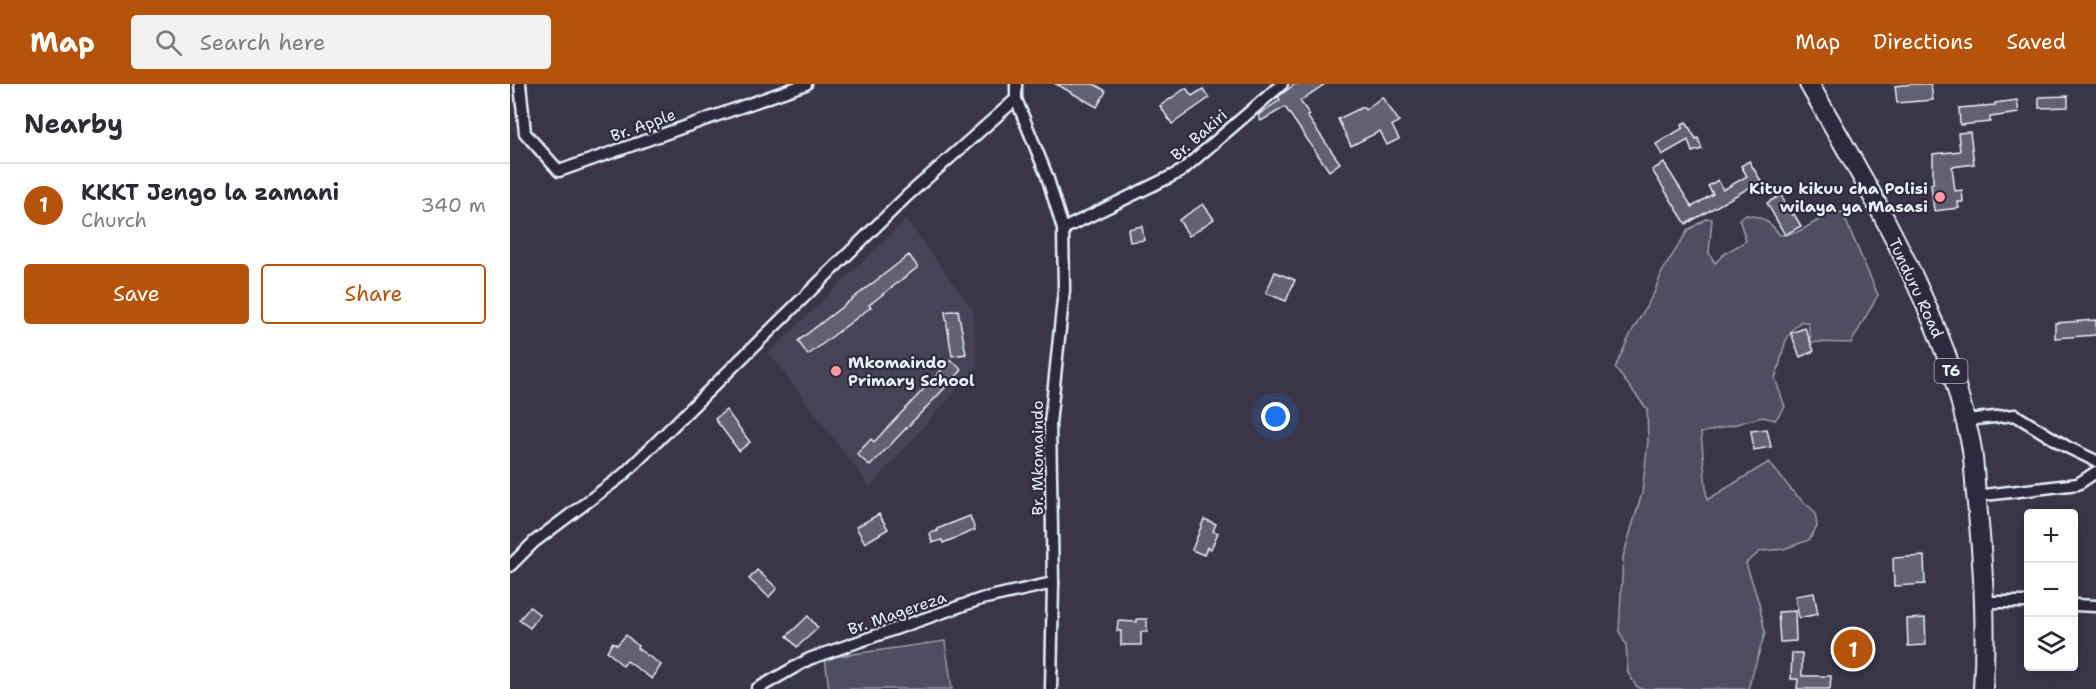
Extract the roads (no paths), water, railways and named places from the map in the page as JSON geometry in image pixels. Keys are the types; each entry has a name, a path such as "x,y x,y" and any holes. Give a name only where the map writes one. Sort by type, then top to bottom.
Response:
{"highway":[{"name":"Tunduru Road","path":"1809,84 1853,159 1911,273 1945,352 1965,420 1970,438 1976,496 1983,602 1983,689"}],"street":[{"name":"Br. Apple","path":"520,84 525,133 559,171 806,84"},
{"path":"1016,84 1016,99 1047,176 1063,229"},
{"name":"Br. Bakiri","path":"1063,229 1180,172 1282,84"},
{"path":"510,566 534,542 623,475 907,196 1016,99"},
{"name":"Br. Mkomaindo","path":"1051,689 1053,583 1050,424 1064,290 1063,229"},
{"path":"1965,420 2015,416 2067,447 2096,461"},
{"path":"1976,496 2078,484 2096,472"},
{"name":"Br. Magereza","path":"757,689 809,659 981,599 1053,583"},
{"path":"1983,602 2024,602"},
{"path":"2078,605 2096,606"}],"place":[{"name":"Kituo kikuu cha Polisi wilaya ya Masasi","path":"1940,197"},
{"name":"Mkomaindo Primary School","path":"836,371"},
{"name":"KKKT Jengo la zamani","path":"1853,649"}]}
